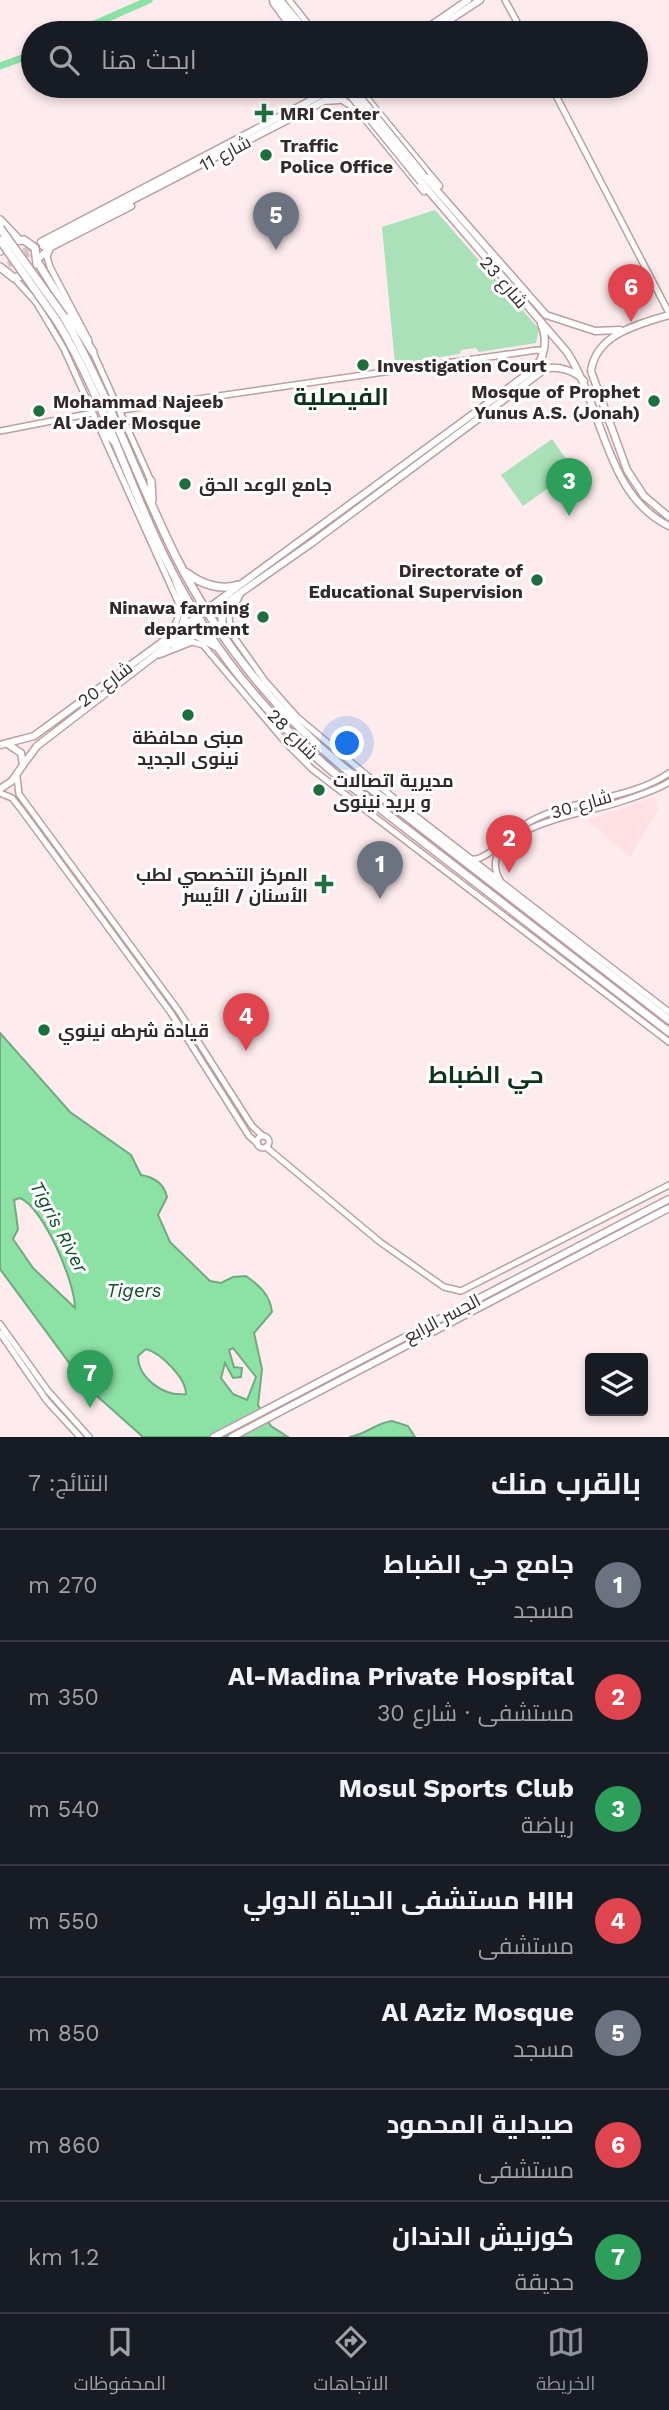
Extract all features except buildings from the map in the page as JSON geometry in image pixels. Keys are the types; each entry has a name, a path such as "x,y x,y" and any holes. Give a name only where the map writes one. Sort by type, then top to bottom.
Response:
{"highway":[{"path":"0,220 35,248 38,260 93,352"},
{"path":"0,228 61,319"},
{"path":"0,240 61,319"},
{"path":"0,251 7,242 22,240"},
{"path":"0,267 11,277 30,274 38,260"},
{"name":"شارع 28","path":"61,319 117,444 171,578 224,655 294,737 434,855 669,1032"},
{"name":"شارع 28","path":"61,319 112,410 181,566 207,612 255,678 304,728 392,806 444,842 556,928 669,1020"},
{"path":"102,430 117,444"},
{"path":"151,481 153,504"},
{"path":"181,566 204,584 241,588"},
{"path":"171,578 187,610 181,630"},
{"path":"224,636 222,615 232,599"},
{"path":"200,618 207,612"},
{"path":"171,641 199,635 224,655"},
{"path":"285,743 294,737"},
{"path":"386,814 392,806"}],"main road":[{"path":"272,0 289,5"},
{"path":"280,0 289,5 300,21"},
{"path":"437,21 468,0"},
{"path":"448,21 480,0"},
{"name":"شارع 11","path":"184,171 316,98"},
{"path":"339,98 358,110 398,161 449,218"},
{"path":"342,101 352,98"},
{"path":"353,98 423,179 459,213"},
{"path":"360,98 423,179 449,218"},
{"path":"367,98 459,213"},
{"name":"شارع 11","path":"184,171 324,101 342,101"},
{"path":"52,247 43,248 40,238 184,171"},
{"path":"42,244 184,171"},
{"path":"38,260 52,247 170,185 184,171"},
{"name":"شارع 23","path":"459,213 539,308 557,321 595,331 629,328"},
{"name":"شارع 23","path":"449,218 560,344 584,381 614,461 638,502 653,517 669,526"},
{"path":"22,240 46,235"},
{"path":"669,314 629,328 607,340 591,368 593,383 621,457 644,496 669,517"},
{"path":"207,612 232,599 241,588 533,370 543,355 544,334 541,324"},
{"path":"207,612 545,369 553,367 573,373 584,381"},
{"path":"614,461 621,457"},
{"name":"شارع 20","path":"4,745 34,736 200,618"},
{"name":"شارع 20","path":"17,777 37,746 200,618"},
{"path":"4,745 21,753 23,765"},
{"path":"0,791 17,777"},
{"name":"الجسر الرابع","path":"232,1437 669,1199"},
{"name":"الجسر الرابع","path":"214,1437 669,1208"}],"street":[{"path":"272,0 287,21"},
{"path":"505,0 516,21"},
{"path":"289,5 304,21"},
{"path":"557,98 669,314"},
{"path":"52,247 47,254 48,261 83,326 151,481"},
{"path":"0,276 21,282 36,302 57,335 102,430 171,578 180,607 171,641"},
{"path":"121,411 539,350 543,355"},
{"path":"0,430 93,413"},
{"path":"241,588 231,607 228,625 235,641 304,728 444,842 463,852 556,928 669,1012"},
{"path":"152,658 187,643 203,645 285,743 333,786 434,855"},
{"name":"شارع 30","path":"463,852 480,859 509,834 542,815 629,790 669,773"},
{"path":"17,777 19,794 159,982 252,1126 268,1139 266,1147"},
{"name":"شارع 30","path":"502,882 496,868 499,856 510,842 532,828 559,816 611,805 669,782"},
{"path":"0,791 15,801 171,1013 249,1136 266,1147 380,1242 442,1286 466,1290 669,1185"},
{"path":"545,941 669,1042"},
{"path":"258,1144 262,1136"},
{"path":"0,1324 48,1391 89,1437"},
{"path":"0,1334 34,1385 80,1437"}],"shaded area":[{"path":"435,210 539,329 536,343 479,352 476,348 461,350 460,354 395,364 382,227"},
{"path":"552,439 574,470 523,506 501,475"},
{"path":"655,797 658,810 630,857 588,820"}],"water":[{"name":"Tigers","path":"0,1033 70,1112 131,1155 141,1175 161,1184 167,1197 158,1215 170,1242 210,1281 221,1283 233,1277 246,1276 264,1291 272,1312 254,1333 262,1369 258,1405 271,1426 288,1437 143,1437 87,1387 0,1269","holes":["20,1198 29,1204 48,1230 70,1281 75,1308 33,1268 13,1239 18,1229 14,1200","233,1348 256,1377 247,1400 233,1394 221,1378 225,1363 233,1378 241,1377 242,1368 234,1367 229,1350","146,1349 159,1355 182,1381 186,1394 169,1392 154,1384 142,1372 138,1356"]},
{"path":"392,1421 408,1426 415,1437 349,1437 380,1424"}],"waterway":[{"path":"101,21 149,0"},
{"path":"0,66 21,58"}],"tunnel":[{"path":"16,256 37,244"},
{"path":"0,269 43,246"}],"place":[{"name":"MRI Center","path":"264,113"},
{"name":"Traffic Police Office","path":"266,155"},
{"name":"Al Aziz Mosque","path":"276,250"},
{"name":"صيدلية المحمود","path":"631,322"},
{"name":"Investigation Court","path":"363,365"},
{"name":"Mosque of Prophet Yunus A.S. (Jonah)","path":"654,401"},
{"name":"Mohammad Najeeb Al Jader Mosque","path":"39,411"},
{"name":"جامع الوعد الحق","path":"185,484"},
{"name":"Mosul Sports Club","path":"569,516"},
{"name":"Directorate of Educational Supervision","path":"537,580"},
{"name":"Ninawa farming department","path":"263,617"},
{"name":"مبنى محافظة نينوى الجديد","path":"188,715"},
{"name":"مديرية اتصالات و بريد نينوى","path":"319,790"},
{"name":"Al-Madina Private Hospital","path":"509,873"},
{"name":"المركز التخصصي لطب الأسنان / الأيسر","path":"324,884"},
{"name":"جامع حي الضباط","path":"380,899"},
{"name":"قيادة شرطه نينوي","path":"44,1030"},
{"name":"HIH مستشفى الحياة الدولي","path":"246,1051"},
{"name":"كورنيش الدندان","path":"90,1408"}],"district":[{"name":"الفيصلية","path":"341,397"},
{"name":"حي الضباط","path":"486,1075"}],"water label":[{"name":"Tigris River","path":"59,1227"}]}
